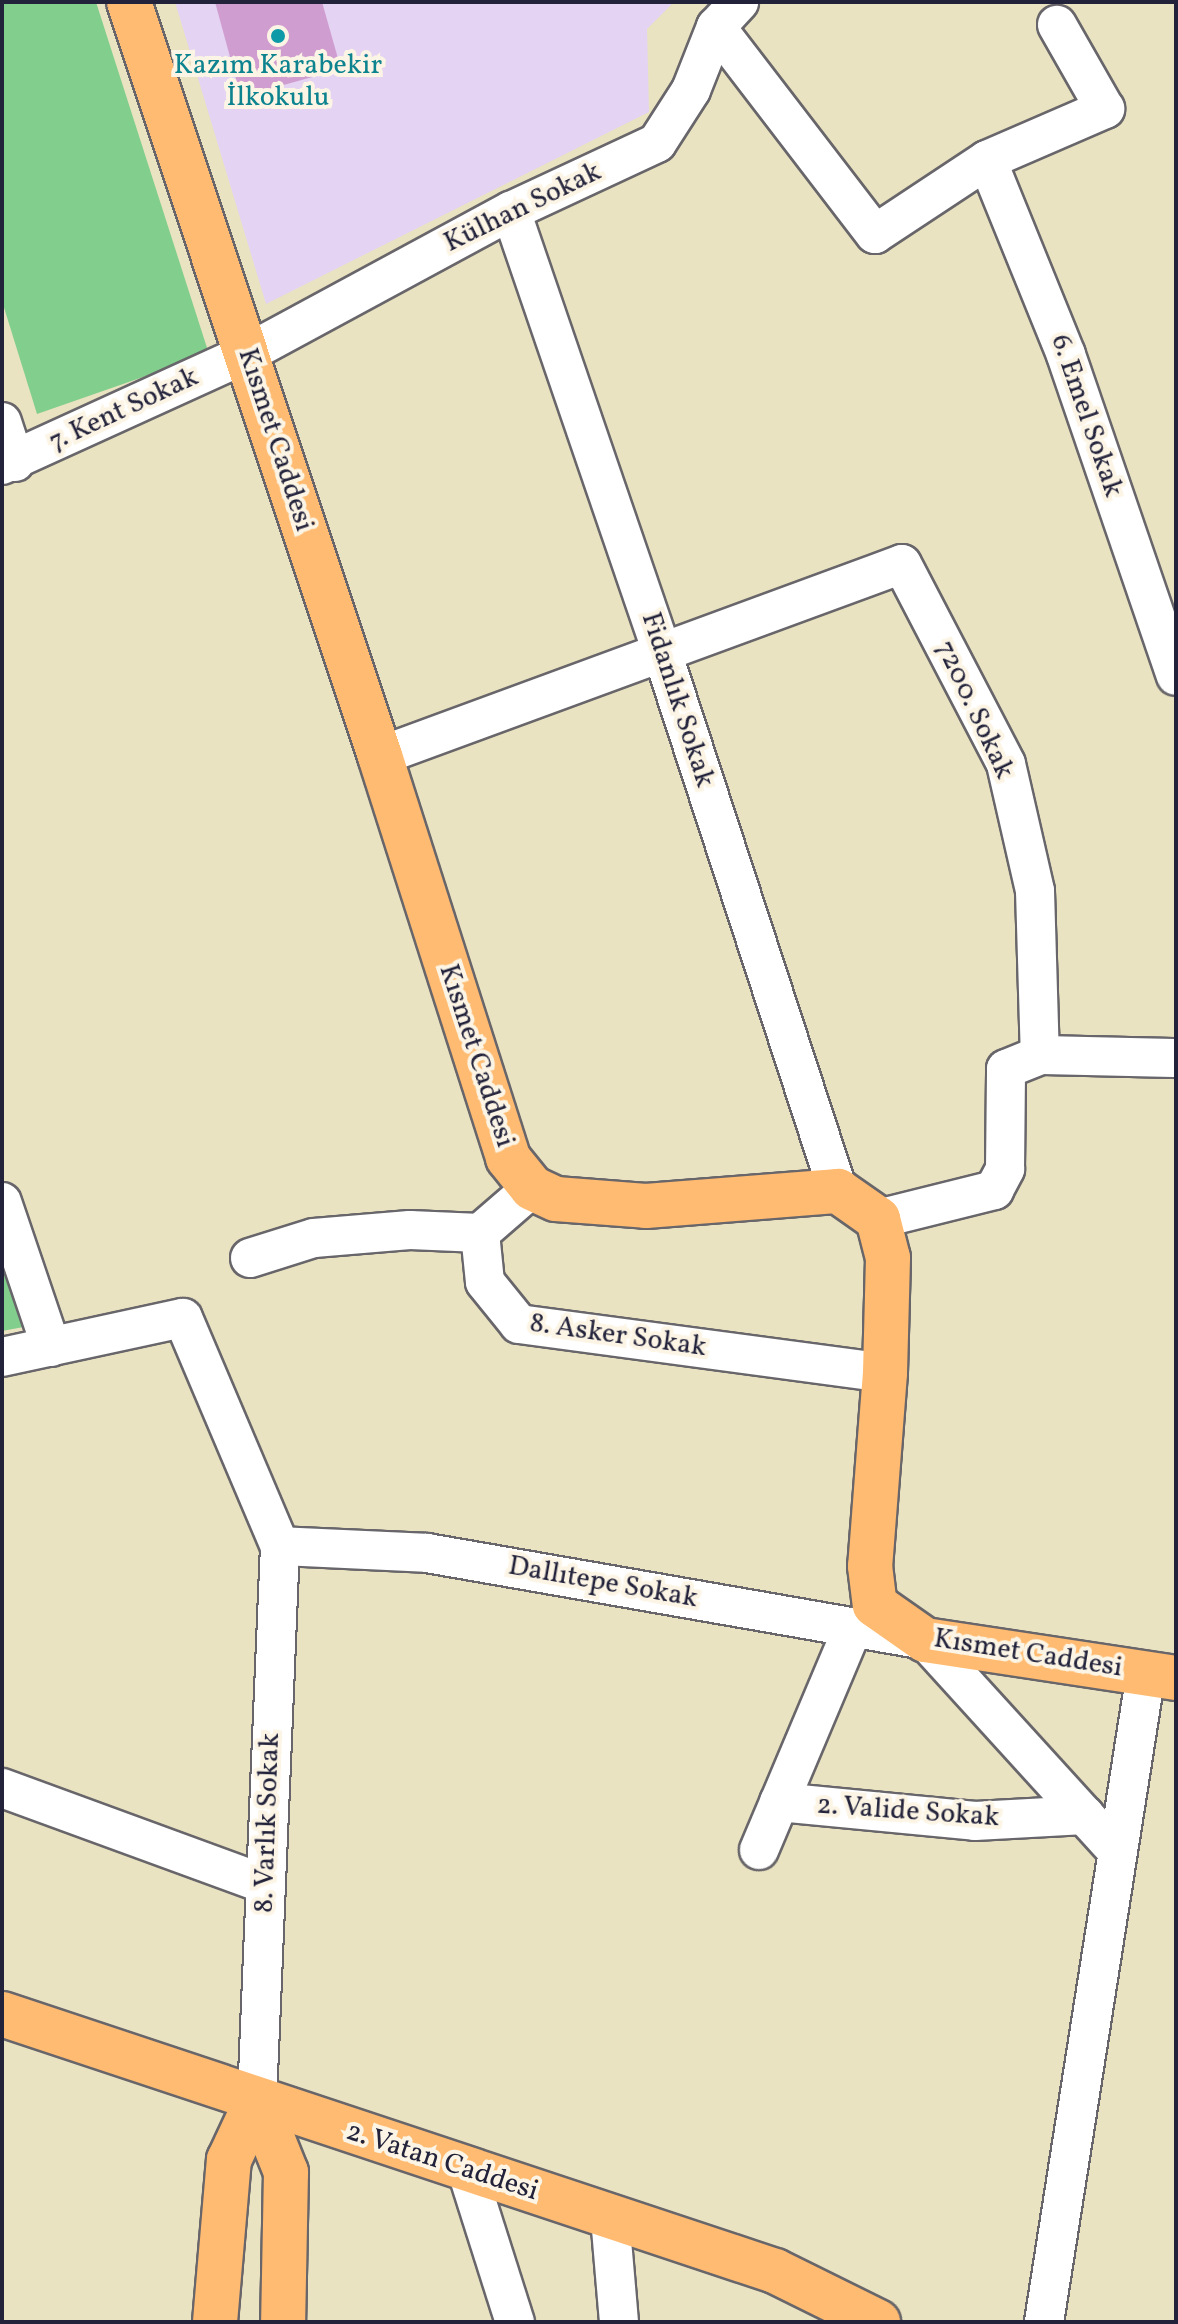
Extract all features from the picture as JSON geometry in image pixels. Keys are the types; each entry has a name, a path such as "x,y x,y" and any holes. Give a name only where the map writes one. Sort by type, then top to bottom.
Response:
{"main road":[{"name":"Kısmet Caddesi","path":"129,2 380,756 508,1158 532,1188"},
{"path":"532,1188 556,1199 646,1206 838,1191 878,1219"},
{"name":"Kısmet Caddesi","path":"878,1219 888,1258 885,1373 870,1566 875,1605 925,1640 1168,1674"},
{"name":"2. Vatan Caddesi","path":"2,2014 775,2271 878,2322"},
{"name":"8. Varlık Sokak","path":"215,2322 229,2160 257,2100"},
{"name":"8. Varlık Sokak","path":"257,2100 286,2172 283,2322"}],"street":[{"name":"Külhan Sokak","path":"246,354 511,211 657,143 691,90 728,15"},
{"path":"728,15 875,234 987,160 1105,109 1057,25"},
{"name":"6. Emel Sokak","path":"987,160 1066,355 1176,676"},
{"name":"Fidanlık Sokak","path":"511,211 662,652 838,1191"},
{"name":"7. Kent Sokak","path":"8,463 246,354"},
{"path":"2,422 8,463"},
{"name":"7200. Sokak","path":"662,652 902,564 1006,764 1035,891 1040,1055"},
{"path":"380,756 662,652"},
{"path":"878,1219 994,1190 1005,1169 1006,1069 1040,1055 1176,1058"},
{"path":"250,1258 314,1238 410,1230 480,1233 532,1188"},
{"path":"2,1202 51,1347"},
{"name":"8. Asker Sokak","path":"480,1233 485,1282 519,1324 885,1373"},
{"path":"2,1357 183,1318 280,1546"},
{"name":"Dallıtepe Sokak","path":"280,1546 427,1553 925,1640"},
{"name":"8. Varlık Sokak","path":"257,2100 280,1546"},
{"path":"759,1850 853,1627"},
{"path":"925,1640 1117,1851"},
{"path":"1044,2322 1117,1851 1168,1674"},
{"path":"2,1788 265,1884"},
{"name":"2. Valide Sokak","path":"779,1802 975,1821 1085,1815"},
{"path":"467,2171 515,2322"},
{"path":"610,2217 619,2322"}],"shaded area":[{"path":"175,2 674,2 647,29 649,112 266,304"}],"green space":[{"path":"2,2 96,2 209,354 37,414 2,301"},
{"path":"2,1239 29,1326 2,1331"}],"building":[{"name":"Kazım Karabekir İlkokulu","path":"215,2 322,2 341,69 241,97"}],"place":[{"name":"Kazım Karabekir İlkokulu","path":"278,36"}]}
